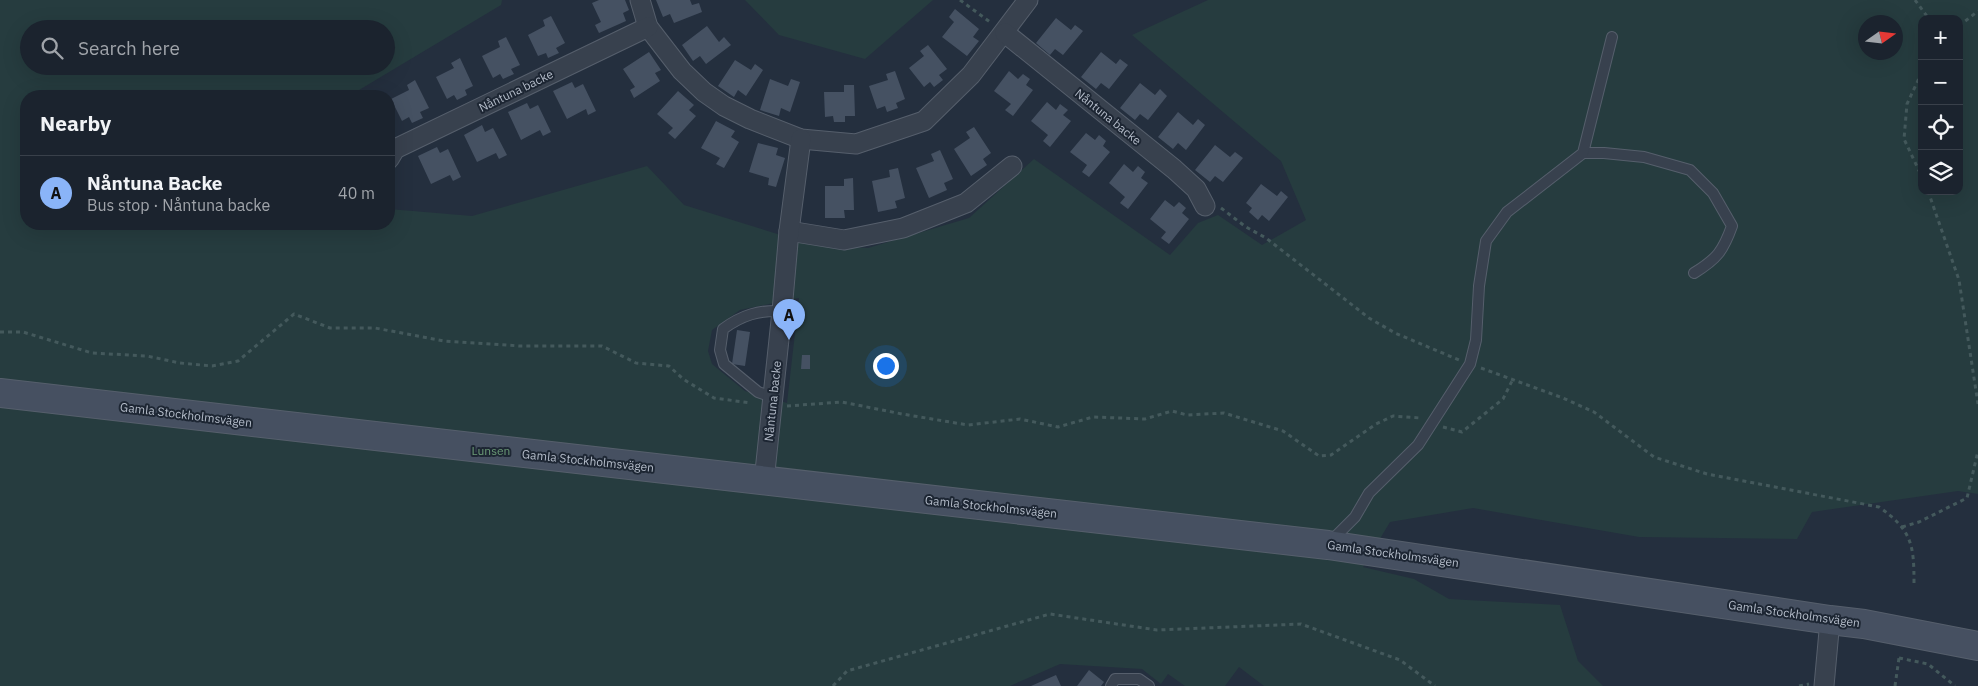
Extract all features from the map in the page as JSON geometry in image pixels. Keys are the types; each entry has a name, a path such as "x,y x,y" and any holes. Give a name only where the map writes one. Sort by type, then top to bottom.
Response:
{"main road":[{"name":"Gamla Stockholmsvägen","path":"0,393 1328,544 1864,624 1978,646"}],"street":[{"path":"640,0 648,27 682,71 704,92 724,106 750,119 801,139 856,144 924,121 971,75 1005,33 1028,0"},
{"name":"Nåntuna backe","path":"395,149 648,27"},
{"name":"Nåntuna backe","path":"1005,33 1174,169 1196,188 1206,206"},
{"name":"Nåntuna backe","path":"764,481 789,231 801,139"},
{"path":"789,231 844,240 903,228 966,204 1012,166"},
{"path":"1824,686 1830,620"}],"lane":[{"path":"1583,153 1612,37"},
{"path":"1328,544 1355,517 1370,493 1418,445 1470,364 1476,340 1479,286 1486,241 1507,212 1583,153 1644,157 1690,170 1712,193 1732,226 1724,248 1707,265 1694,273"},
{"path":"772,397 758,392 724,364 720,350 723,329 736,319 768,310 782,311"},
{"path":"1111,686 1115,679 1139,679 1149,686"}],"path":[{"path":"960,0 1005,33"},
{"path":"1915,0 1927,15"},
{"path":"1963,23 1978,11"},
{"path":"1918,81 1907,104 1904,139 1918,169"},
{"path":"1929,195 1959,280 1978,404"},
{"path":"1206,206 1222,208 1246,227 1266,238 1369,318 1395,333 1470,364 1563,398 1594,412 1654,457 1707,474 1879,507 1897,520 1911,544 1914,562 1914,583"},
{"path":"1902,527 1919,522 1967,498 1978,451"},
{"path":"833,686 847,670 1050,614 1157,630 1300,624 1400,660 1434,686"},
{"path":"1895,686 1900,650"},
{"path":"1899,658 1928,664 1955,686"}],"green space":[{"name":"Lunsen","path":"0,0 502,0 501,5 395,68 395,20 20,20 20,75 384,75 359,90 20,90 20,230 395,230 395,210 472,216 647,166 684,205 813,245 868,248 969,218 1034,159 1170,255 1198,223 1218,215 1262,245 1306,220 1281,161 1132,35 1208,0 1978,0 1978,494 1958,491 1812,512 1797,539 1639,537 1473,508 1390,522 1363,567 1414,579 1449,599 1560,605 1578,661 1603,686 1264,686 1239,667 1225,686 1185,686 1168,674 1161,684 1142,669 1060,664 1010,686 0,686","holes":["799,298 787,403 745,391 712,364 708,351 712,330 740,310"]},
{"path":"745,0 933,0 865,59 779,35"}],"building":[{"path":"599,0 625,0 629,10 623,13 626,21 599,33 595,25 601,22 592,3"},
{"path":"656,0 690,0 692,5 699,3 702,12 674,23 670,14 663,17"},
{"path":"955,9 979,29 973,37 979,41 967,56 942,37 954,22 949,17"},
{"path":"551,16 565,43 556,48 559,53 548,58 546,53 538,56 528,35 545,26 543,20"},
{"path":"1056,18 1071,30 1075,25 1083,31 1063,55 1055,49 1050,55 1036,43"},
{"path":"707,26 719,42 724,37 731,45 706,64 700,56 693,61 682,45"},
{"path":"506,37 520,65 511,69 514,74 503,79 500,74 493,78 482,56 500,47 498,41"},
{"path":"928,45 947,69 939,75 943,80 934,87 930,82 924,87 909,68 924,56 920,51"},
{"path":"649,52 661,70 655,73 660,81 634,98 630,90 635,87 623,69"},
{"path":"1101,52 1116,64 1120,59 1128,65 1109,89 1101,83 1096,89 1081,77"},
{"path":"460,58 473,86 465,90 467,95 457,100 454,95 447,99 436,77 454,68 451,63"},
{"path":"735,60 751,70 755,64 763,70 746,96 738,90 734,97 718,86"},
{"path":"895,71 905,99 896,103 898,108 887,112 885,106 877,109 869,86 888,80 886,74"},
{"path":"1009,71 1018,79 1023,74 1030,79 1026,85 1033,90 1013,116 1005,110 1011,104 994,91"},
{"path":"770,79 788,86 791,79 800,82 790,112 781,108 779,116 760,110"},
{"path":"415,80 429,108 420,112 423,118 412,123 409,117 402,121 395,107 395,97 409,90 407,85"},
{"path":"572,82 575,88 583,84 596,111 588,115 586,109 567,119 553,91"},
{"path":"1140,83 1155,95 1160,89 1167,96 1148,120 1140,114 1135,120 1120,108"},
{"path":"844,85 854,85 855,116 845,116 845,122 834,122 833,116 825,117 824,92 844,92"},
{"path":"678,91 694,105 689,110 696,116 675,139 668,133 673,128 657,114"},
{"path":"1047,102 1056,110 1060,104 1068,110 1063,115 1071,121 1050,147 1043,141 1048,135 1031,121"},
{"path":"527,103 530,109 538,105 551,132 543,136 540,130 521,140 508,112"},
{"path":"1178,112 1193,125 1198,119 1205,125 1186,150 1178,143 1173,149 1158,137"},
{"path":"716,121 735,131 731,137 739,142 724,168 716,164 720,158 701,148"},
{"path":"482,125 485,132 493,128 507,155 499,159 496,153 477,162 464,135"},
{"path":"974,127 991,153 983,159 987,165 971,176 954,149 970,138 966,132"},
{"path":"1086,133 1095,140 1099,135 1106,141 1103,146 1110,152 1089,177 1082,172 1087,165 1070,152"},
{"path":"758,143 778,148 776,155 785,158 776,187 768,185 769,178 749,172"},
{"path":"1215,145 1230,157 1235,152 1243,158 1223,182 1215,176 1210,182 1195,170"},
{"path":"437,147 440,153 448,149 461,177 453,181 450,175 431,184 418,156"},
{"path":"940,150 953,179 944,183 947,190 929,198 916,168 934,161 931,154"},
{"path":"1124,164 1133,172 1138,166 1145,172 1141,178 1148,183 1128,209 1120,203 1125,197 1109,183"},
{"path":"898,168 905,198 895,201 897,208 878,212 872,181 890,177 889,170"},
{"path":"853,178 854,210 844,210 845,218 825,218 825,186 844,186 844,179"},
{"path":"1261,184 1277,196 1281,191 1288,197 1269,221 1262,215 1258,220 1249,212 1252,208 1246,203"},
{"path":"1165,200 1174,207 1179,202 1186,208 1182,213 1189,219 1169,244 1161,238 1166,232 1150,219"},
{"path":"737,330 750,332 745,366 732,364"},
{"path":"802,355 810,355 810,369 801,369"},
{"path":"1089,670 1104,682 1101,686 1077,686"},
{"path":"1056,675 1061,686 1031,686"}],"place":[{"name":"Nåntuna Backe","path":"789,340"}]}
